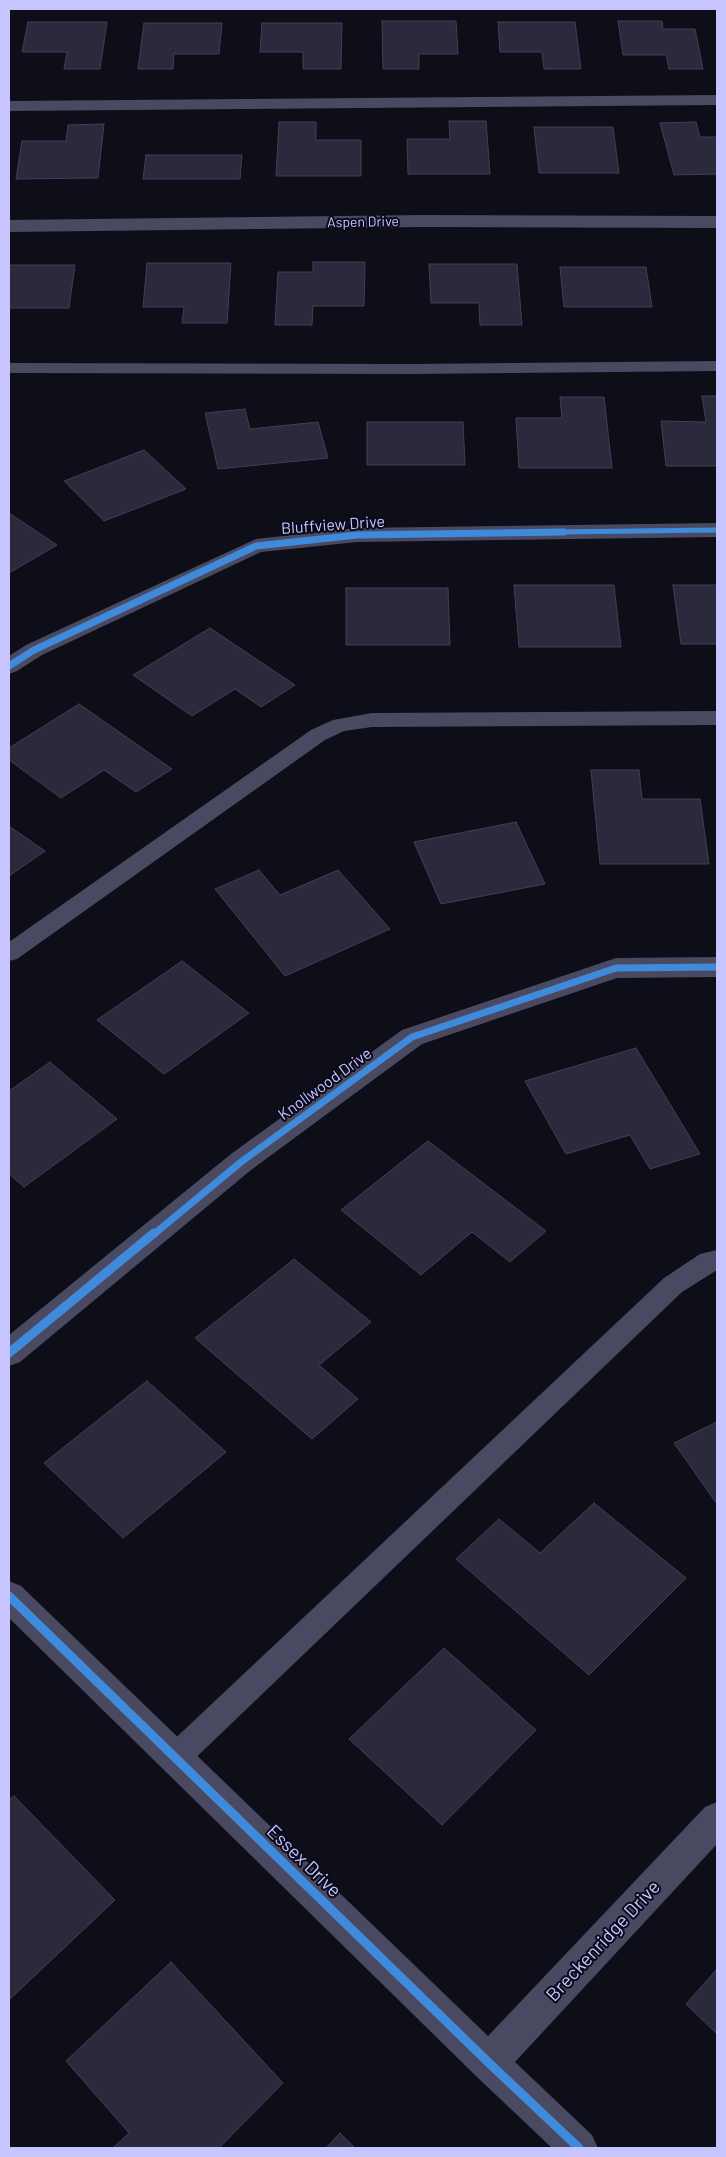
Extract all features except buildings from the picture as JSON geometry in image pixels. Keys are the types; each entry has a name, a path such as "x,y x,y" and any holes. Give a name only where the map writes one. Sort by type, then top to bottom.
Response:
{"street":[{"name":"Aspen Drive","path":"9,226 423,221 717,222"},
{"name":"Bluffview Drive","path":"9,666 34,650 256,546 357,535 717,530"},
{"name":"Knollwood Drive","path":"9,1353 242,1162 412,1037 616,968 717,967"},
{"name":"Essex Drive","path":"9,1596 489,2063 579,2148"},
{"name":"Breckenridge Drive","path":"489,2063 717,1819"}],"lane":[{"path":"9,106 717,100"},
{"path":"9,368 412,369 717,366"},
{"path":"9,953 318,735 340,725 372,720 717,718"},
{"path":"175,1758 673,1285 709,1261 717,1260"}],"cycle path":[{"path":"9,666 34,650 256,546 357,535 717,530"},
{"path":"9,1353 241,1162 412,1037 616,968 717,967"},
{"path":"9,1596 489,2063 579,2148"}]}
